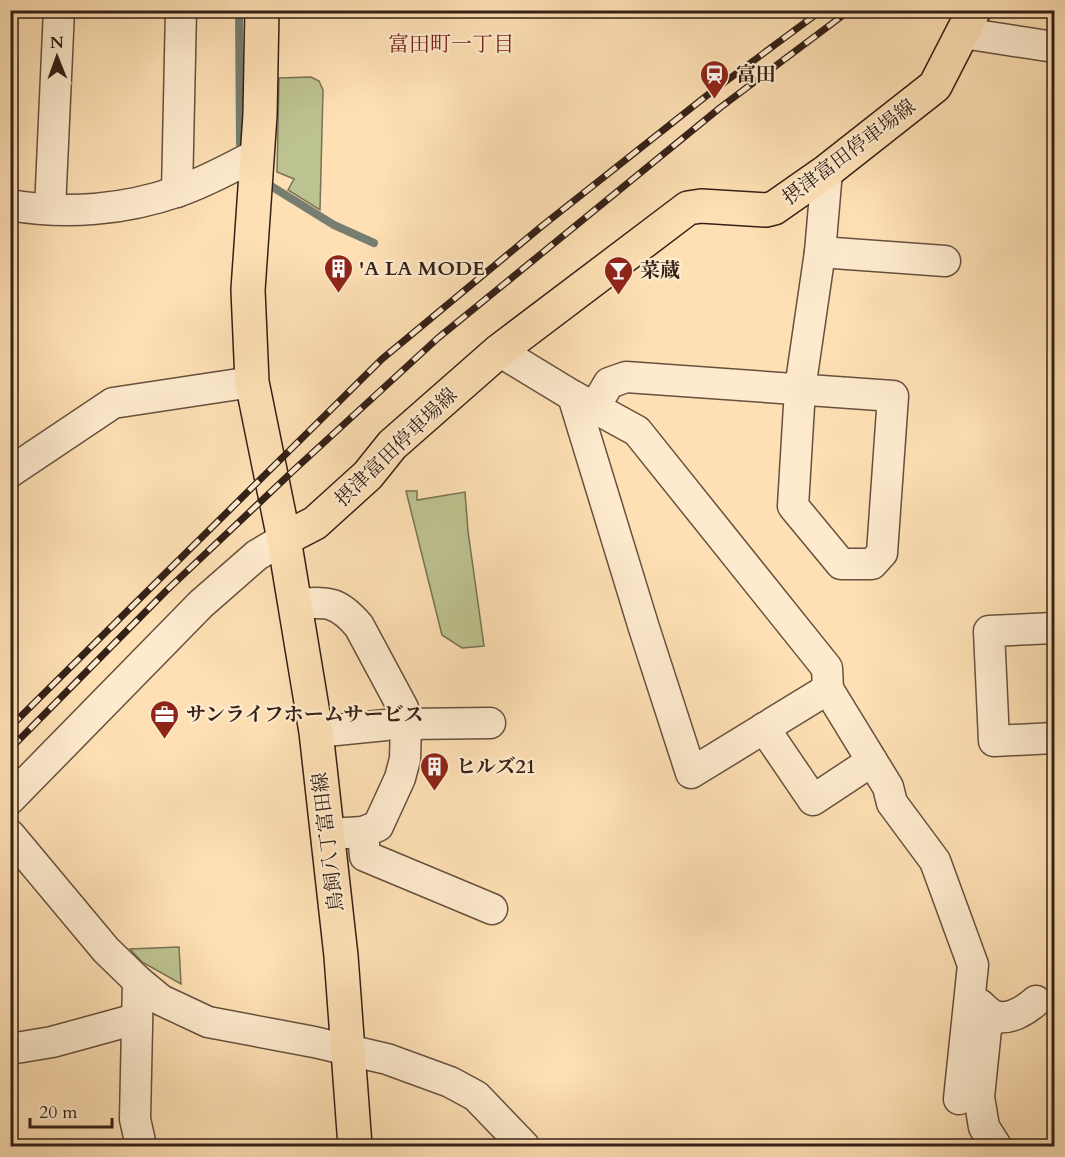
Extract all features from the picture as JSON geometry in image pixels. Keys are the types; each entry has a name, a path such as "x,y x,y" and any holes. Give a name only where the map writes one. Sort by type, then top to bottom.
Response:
{"main road":[{"path":"262,10 258,154 253,191 248,290 252,382 284,539"},
{"name":"摂津富田停車場線","path":"284,539 315,523 368,475 392,445 499,351 688,208 701,206 766,210 774,208 827,171 935,86 969,22"},
{"name":"鳥飼八丁富田線","path":"284,539 316,732 350,1051 356,1146"}],"street":[{"path":"50,210 59,10"},
{"path":"177,192 182,10"},
{"path":"969,22 1054,46"},
{"path":"10,205 50,210 93,209 136,203 177,192 258,154"},
{"path":"584,402 609,384 626,377 800,389 893,396 882,553 873,564 841,564 793,506 800,389 820,252 827,171"},
{"path":"820,252 945,261"},
{"path":"499,351 637,431 827,668 828,689 888,786 892,803 935,861 973,965 959,1099"},
{"path":"10,472 113,404 252,382"},
{"path":"584,402 644,628 691,773 828,689"},
{"path":"10,799 201,604 257,555 284,539"},
{"path":"295,604 328,603 338,606 353,618 403,708 396,725 405,759 400,778 378,826 363,831 328,834"},
{"path":"1054,628 988,631 994,741 1054,738"},
{"path":"316,732 396,725 490,723"},
{"path":"764,728 813,800 872,761"},
{"path":"363,831 365,856 492,909"},
{"path":"10,835 106,950 161,1000 208,1022 314,1042 387,1059 450,1082 476,1096 524,1146"},
{"path":"138,981 135,1119 141,1146"},
{"path":"971,997 994,1016 1015,1014 1036,1001"},
{"path":"994,1016 986,1029 979,1097 984,1127 996,1146"},
{"path":"10,1049 52,1042 136,1019"}],"green space":[{"path":"311,77 319,81 323,90 320,210 288,190 294,179 277,172 279,78"},
{"path":"406,491 417,491 417,500 465,492 484,646 462,648 442,635"},
{"path":"179,947 181,984 142,962 130,949"}],"waterway":[{"path":"239,10 240,144"},
{"path":"271,186 334,225 374,243"}],"railway":[{"path":"10,727 382,359 542,226 710,93 822,10"},
{"path":"10,749 166,591 438,338 721,107 850,10"}],"place":[{"name":"富田","path":"715,100"},
{"name":"'A LA MODE","path":"338,294"},
{"name":"菜蔵","path":"619,296"},
{"name":"サンライフホームサービス","path":"165,740"},
{"name":"ヒルズ21","path":"435,792"}],"district":[{"name":"富田町一丁目","path":"451,44"}]}
